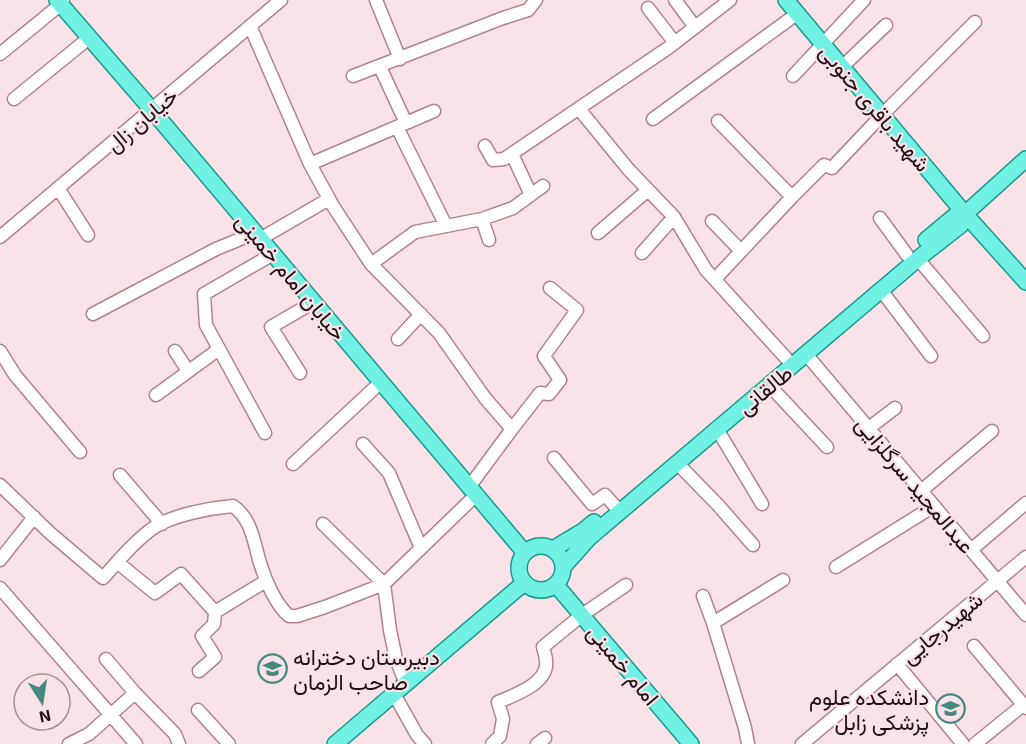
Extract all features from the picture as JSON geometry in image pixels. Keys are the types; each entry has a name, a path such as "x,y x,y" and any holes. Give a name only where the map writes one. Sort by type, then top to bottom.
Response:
{"main road":[{"name":"شهید باقری جنوبی","path":"786,0 965,214 1024,276"},
{"name":"خیابان امام خمینی","path":"63,2 89,38 525,553"},
{"name":"طالقانی","path":"564,566 589,538 881,290 956,215 965,214 1026,159"},
{"name":"طالقانی","path":"553,549 583,531 615,506 786,358 913,257"},
{"path":"538,546 553,549 564,566 561,579 556,585 543,590 524,583 519,571 521,558 531,548 538,546"},
{"path":"336,744 524,583"},
{"name":"امام خمینی","path":"556,585 691,744"}],"street":[{"name":"خیابان زال","path":"0,237 281,0"},
{"path":"353,76 528,10 536,0"},
{"path":"675,0 695,27"},
{"path":"485,146 493,160 504,159 675,43 729,0"},
{"path":"793,76 864,0"},
{"path":"378,1 400,59"},
{"path":"0,54 63,2"},
{"path":"648,8 675,43"},
{"path":"653,119 798,14"},
{"path":"715,279 824,165 832,168 975,22"},
{"path":"842,67 886,25"},
{"path":"250,26 310,164 329,199 371,264 439,333 485,398 512,429"},
{"path":"14,99 89,38"},
{"path":"380,67 402,125 446,226"},
{"path":"579,109 628,170 674,217 706,270 786,358"},
{"path":"310,164 434,111"},
{"path":"718,121 792,197"},
{"path":"512,154 531,195"},
{"path":"371,264 415,232 482,219 513,208 543,186"},
{"path":"58,188 88,235"},
{"path":"598,233 648,190"},
{"path":"93,314 216,249 258,236 329,199"},
{"path":"642,253 674,217"},
{"path":"880,218 983,336"},
{"path":"482,219 489,240"},
{"path":"712,221 741,251"},
{"path":"265,433 206,325 204,294 273,254"},
{"path":"0,485 50,533 103,578 130,548 154,527 195,512 233,506 240,510 250,528 266,581 285,612 290,616 297,616 325,607 384,584 421,548 472,491 512,429 540,393 549,394 560,380 544,357 577,310 550,288"},
{"path":"881,290 931,356"},
{"path":"300,373 271,327 314,302"},
{"path":"398,339 421,314"},
{"path":"156,395 219,349"},
{"path":"0,351 15,375 80,452"},
{"path":"175,351 188,371"},
{"name":"عبدالمجید سرگلزایی","path":"806,354 1026,615"},
{"path":"293,464 381,382"},
{"path":"769,385 827,447"},
{"path":"869,428 895,408"},
{"path":"717,429 762,504"},
{"path":"921,491 992,431"},
{"path":"363,444 389,473 421,548"},
{"path":"554,458 592,504 605,495 615,506"},
{"path":"677,463 753,545"},
{"path":"120,475 162,524"},
{"path":"971,550 1026,503"},
{"path":"836,567 934,506"},
{"path":"0,560 34,516"},
{"path":"323,524 384,584 400,689 417,735 425,744"},
{"name":"شهیدرجایی","path":"802,744 1026,557"},
{"path":"117,562 155,593 181,574 215,612 214,624 202,636 215,657 199,671"},
{"path":"713,623 783,580"},
{"path":"215,612 266,581"},
{"path":"493,744 500,736 503,719 498,702 518,694 542,678 547,663 543,647 582,615 626,585"},
{"path":"0,588 136,744"},
{"path":"703,596 748,744"},
{"path":"974,646 1025,707 975,744"},
{"path":"106,659 135,693 176,734 179,744"},
{"path":"897,664 963,744"},
{"path":"71,744 88,734 135,693"},
{"path":"198,710 229,744"}],"place":[{"name":"دبیرستان دخترانه صاحب الزمان","path":"272,669"},
{"name":"دانشکده علوم پزشکی زابل","path":"950,709"}]}
